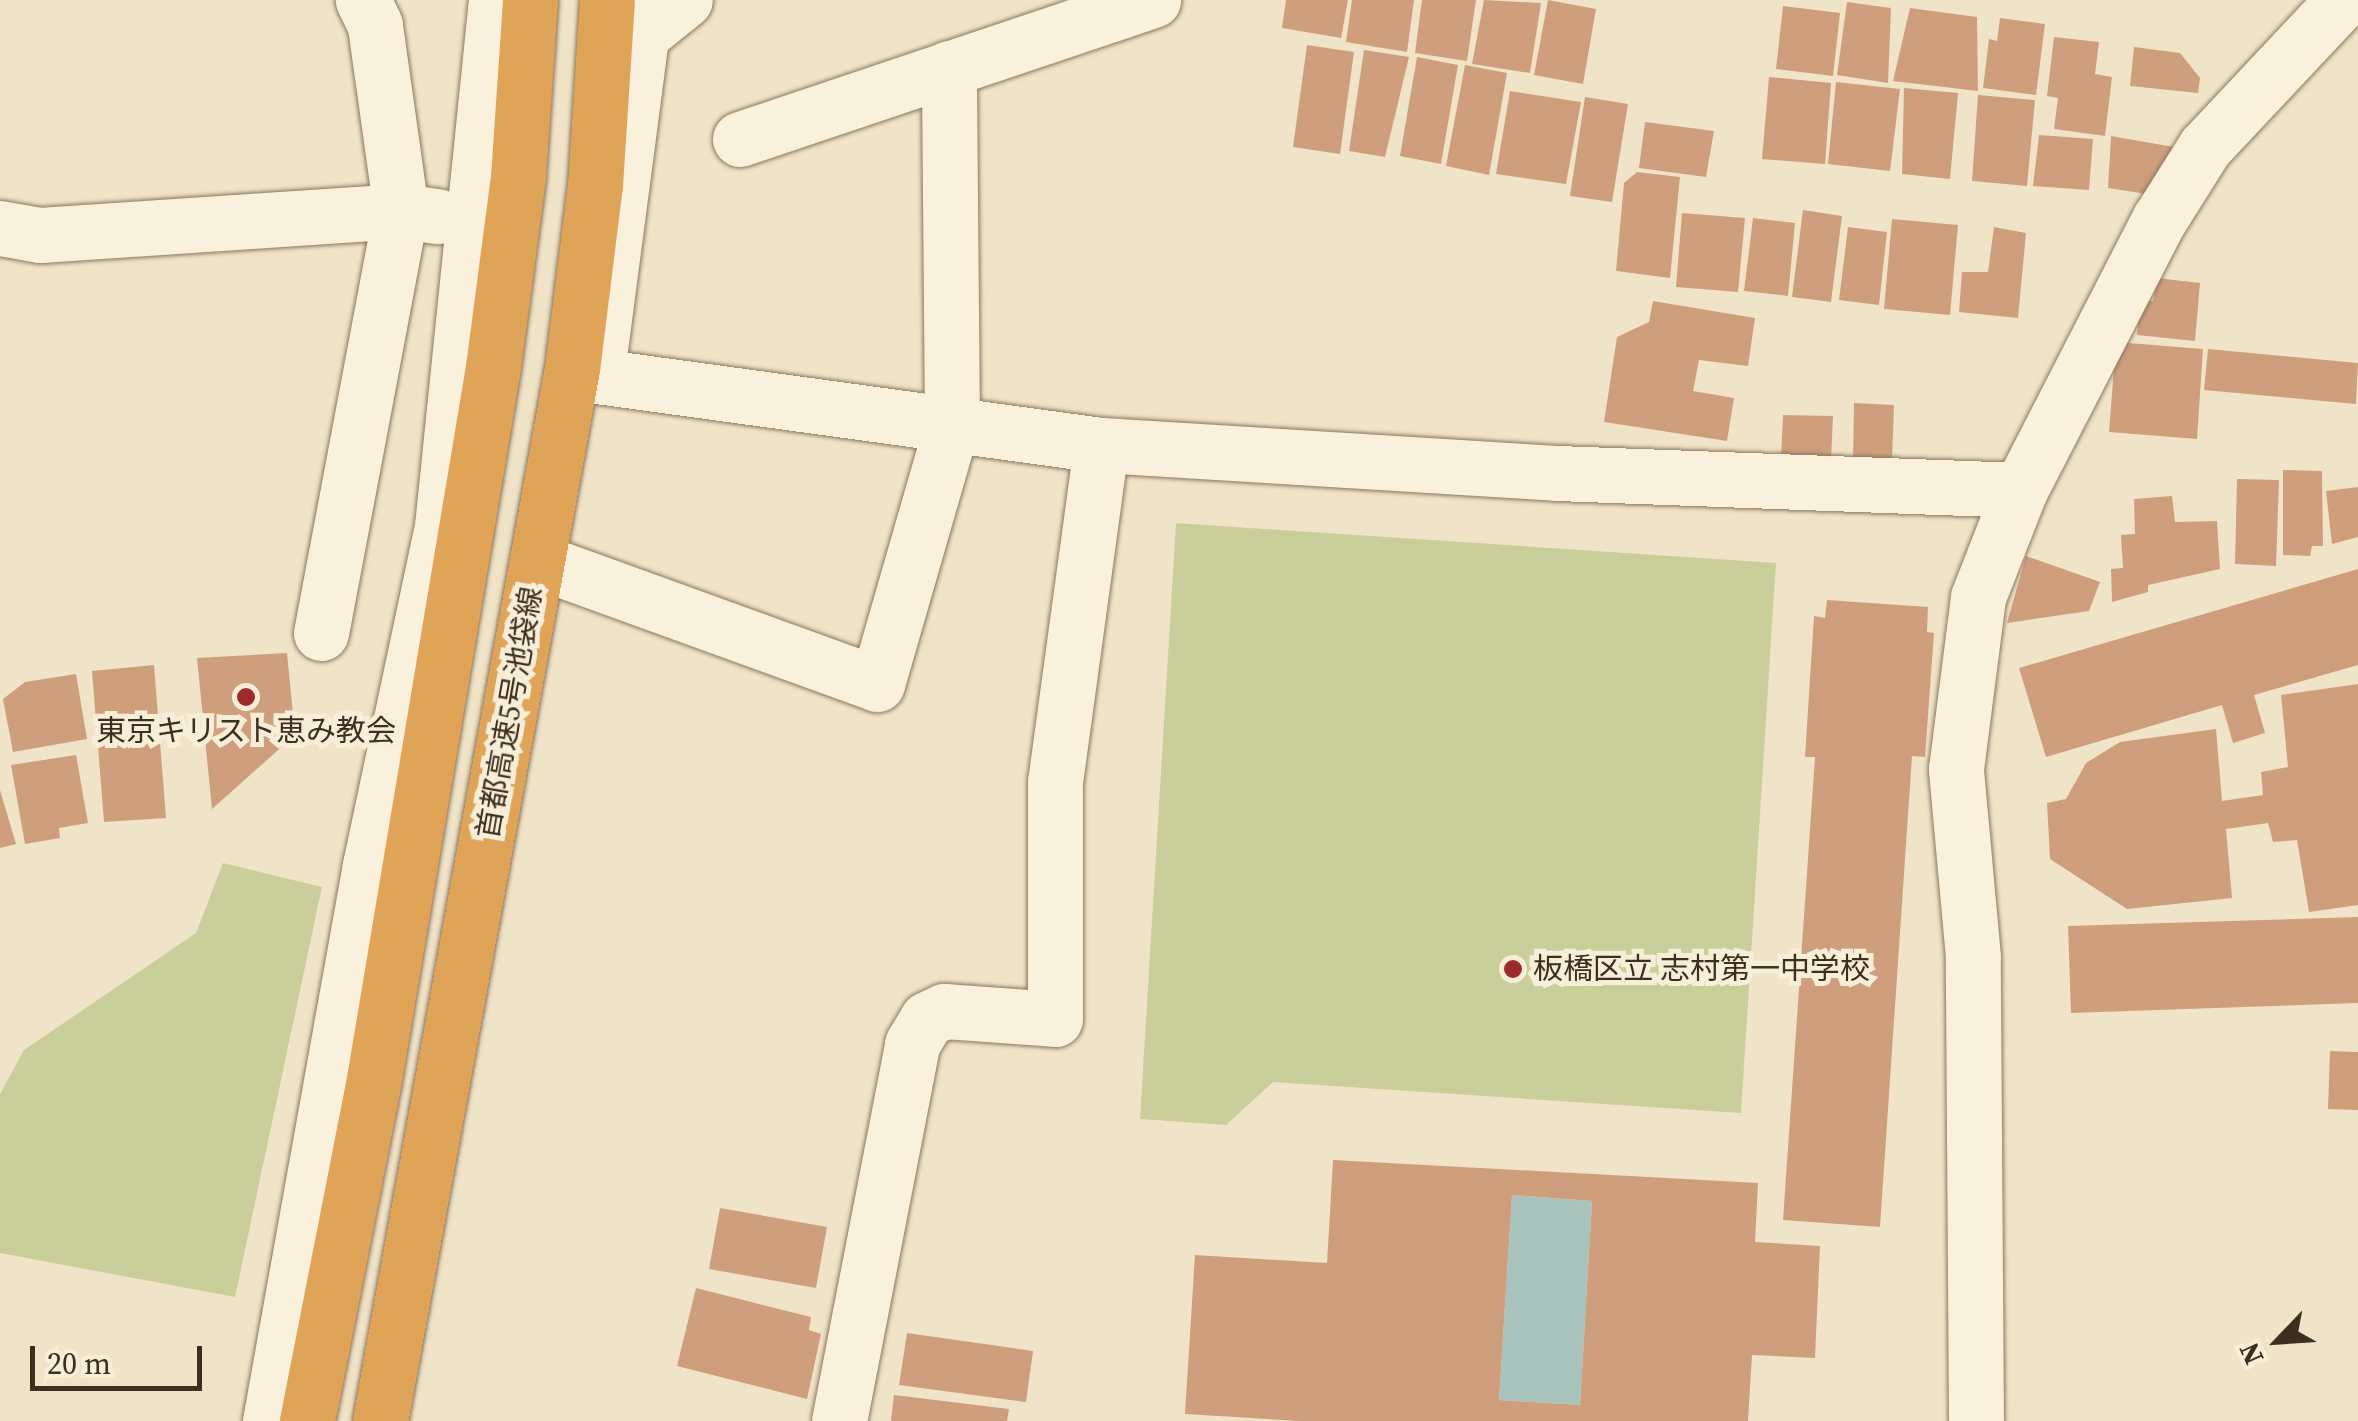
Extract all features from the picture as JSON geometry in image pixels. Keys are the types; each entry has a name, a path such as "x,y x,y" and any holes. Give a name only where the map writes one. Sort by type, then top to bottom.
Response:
{"highway":[{"path":"307,1421 373,1085 494,368 530,0"},
{"name":"首都高速5号池袋線","path":"380,1421 572,369 595,185 646,8"}],"street":[{"path":"321,634 402,211 375,25 363,0"},
{"path":"270,1421 370,865 442,526 496,0"},
{"path":"740,139 1153,0"},
{"path":"1976,1421 1974,958 1956,769 1978,597 2020,490 2094,337 2205,147 2343,0"},
{"path":"402,1421 596,376 646,8"},
{"path":"560,569 877,684 952,425 948,68"},
{"path":"0,228 40,236 402,211 475,222"},
{"path":"596,376 1101,445 1557,473 2020,490"},
{"path":"839,1421 912,1044 927,1018 944,1011 1055,1019 1056,782 1101,445"}],"green space":[{"path":"1176,523 1776,563 1741,1113 1273,1082 1226,1125 1140,1119"},
{"path":"223,863 322,887 235,1297 0,1253 0,1094 24,1050 196,933"}],"water":[{"path":"1512,1195 1592,1201 1580,1405 1499,1400"}],"building":[{"path":"1286,0 1348,0 1341,38 1282,28"},
{"path":"1352,0 1414,0 1407,52 1346,42"},
{"path":"1422,0 1476,0 1467,61 1415,53"},
{"path":"1484,0 1541,3 1530,73 1472,64"},
{"path":"1548,0 1596,9 1583,84 1534,75"},
{"path":"1847,2 1891,8 1888,83 1837,75"},
{"path":"1783,6 1840,13 1833,76 1776,69"},
{"path":"1910,8 1977,17 1978,91 1893,81"},
{"path":"2000,18 2045,24 2036,95 1983,88 1989,39 1997,41"},
{"path":"2054,37 2099,42 2095,74 2112,77 2105,136 2054,129 2058,98 2047,96"},
{"path":"1307,45 1354,52 1340,154 1293,147"},
{"path":"2134,47 2180,53 2200,78 2198,93 2130,86"},
{"path":"1364,50 1409,57 1385,157 1349,151"},
{"path":"1417,57 1458,65 1441,164 1400,156"},
{"path":"1465,65 1507,73 1489,175 1446,166"},
{"path":"1769,77 1831,83 1825,164 1762,159"},
{"path":"1836,82 1900,89 1890,171 1828,164"},
{"path":"1904,88 1958,93 1950,179 1902,174"},
{"path":"1510,91 1581,102 1566,184 1496,174"},
{"path":"1978,95 2035,100 2027,186 1972,181"},
{"path":"1585,97 1628,104 1612,202 1570,196"},
{"path":"1645,122 1714,131 1706,177 1639,168"},
{"path":"2039,135 2093,139 2089,190 2033,186"},
{"path":"2111,136 2174,147 2147,194 2108,188"},
{"path":"1637,172 1680,177 1670,278 1616,271 1624,183"},
{"path":"1803,210 1842,216 1831,302 1792,297"},
{"path":"1682,213 1745,218 1738,292 1676,287"},
{"path":"1753,218 1795,223 1788,296 1744,291"},
{"path":"1892,219 1958,225 1950,315 1884,309"},
{"path":"1848,227 1887,232 1879,305 1839,300"},
{"path":"1994,227 2026,233 2018,318 1959,312 1962,272 1988,272"},
{"path":"2157,278 2200,283 2195,341 2137,335 2140,301 2153,301"},
{"path":"1653,301 1755,318 1748,366 1699,360 1693,391 1734,398 1727,441 1604,422 1617,337 1649,322"},
{"path":"2116,342 2203,349 2197,439 2109,432"},
{"path":"2208,349 2358,363 2356,404 2204,390"},
{"path":"1854,403 1894,405 1892,460 1853,460"},
{"path":"1783,415 1833,416 1831,460 1781,458"},
{"path":"2283,470 2322,471 2323,546 2312,546 2310,556 2283,555"},
{"path":"2237,479 2279,480 2276,566 2235,564"},
{"path":"2358,487 2358,537 2332,544 2326,491"},
{"path":"2172,496 2175,522 2217,521 2220,569 2148,585 2148,592 2112,602 2111,569 2123,568 2121,535 2135,534 2134,499"},
{"path":"2026,556 2100,582 2089,611 2007,623"},
{"path":"2358,569 2358,665 2254,695 2265,733 2233,743 2222,705 2046,757 2019,668"},
{"path":"1827,600 1928,607 1927,632 1934,633 1925,757 1912,756 1880,1227 1783,1220 1815,757 1805,757 1814,616 1825,618"},
{"name":"東京キリスト恵み教会","path":"287,653 295,735 212,809 197,658"},
{"path":"154,665 166,818 104,822 92,671"},
{"path":"76,674 87,739 13,752 3,699 25,682"},
{"path":"2358,684 2358,905 2309,912 2297,840 2273,842 2268,823 2226,829 2232,898 2127,909 2050,859 2047,803 2066,799 2086,763 2120,742 2216,729 2222,801 2263,795 2261,772 2288,767 2281,695"},
{"path":"76,755 88,823 59,828 60,838 25,844 11,765"},
{"path":"0,790 16,844 0,848"},
{"path":"2358,917 2358,1003 2071,1013 2068,926"},
{"path":"2330,1051 2358,1052 2358,1110 2328,1109"},
{"path":"1333,1160 1758,1183 1755,1242 1820,1246 1815,1358 1752,1355 1748,1421 1300,1421 1185,1414 1195,1255 1327,1263","holes":["1512,1195 1592,1201 1580,1405 1499,1400"]},
{"path":"720,1208 827,1227 816,1288 709,1269"},
{"path":"696,1288 811,1317 809,1330 821,1334 807,1399 677,1366"},
{"path":"907,1333 1033,1351 1026,1402 899,1385"},
{"path":"894,1395 1009,1409 1007,1421 891,1421"}],"place":[{"name":"東京キリスト恵み教会","path":"246,697"},
{"name":"板橋区立 志村第一中学校","path":"1513,969"}]}
